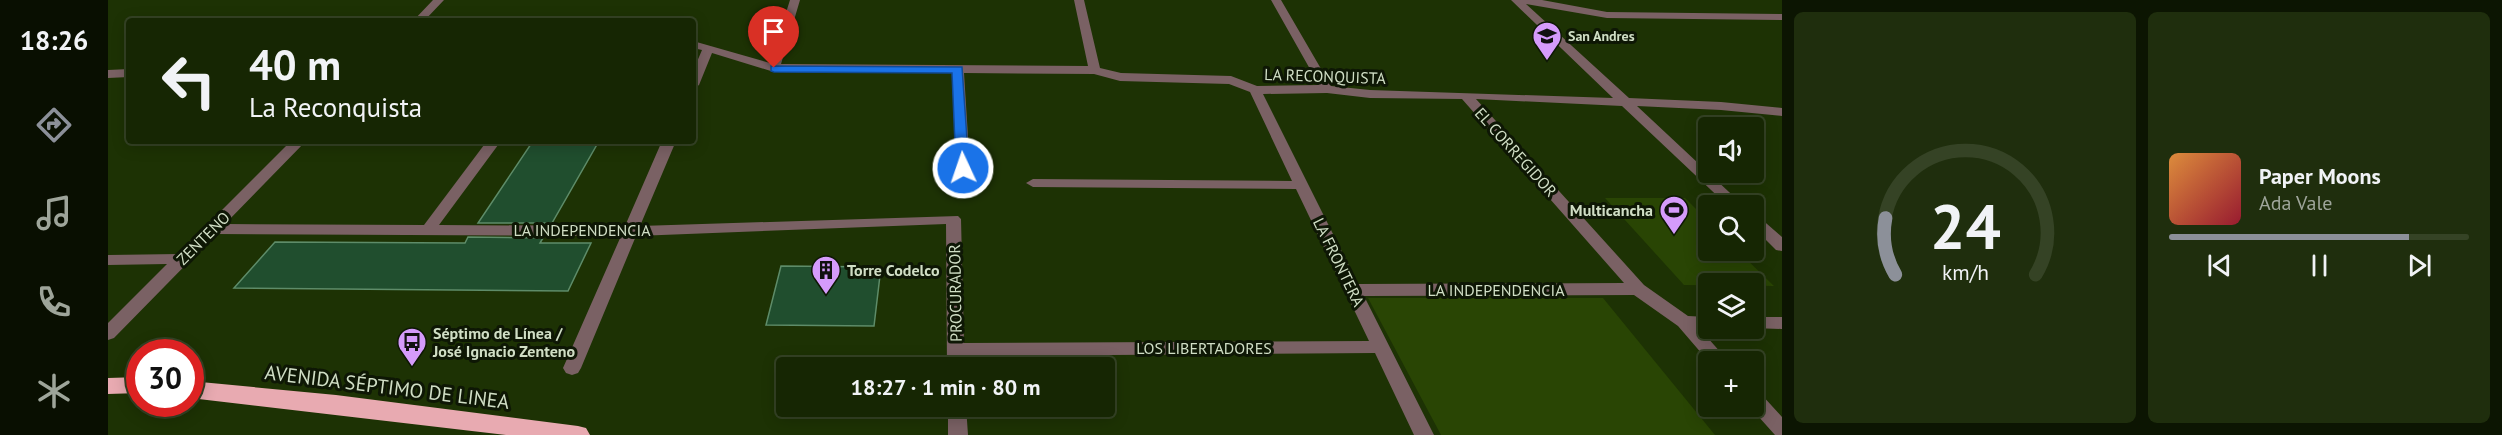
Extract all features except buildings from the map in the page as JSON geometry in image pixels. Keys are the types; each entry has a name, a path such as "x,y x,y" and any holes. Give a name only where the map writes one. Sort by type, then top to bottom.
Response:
{"highway":[{"path":"108,386 126,385"},
{"name":"AVENIDA SÉPTIMO DE LINEA","path":"204,390 336,404 578,435"}],"street":[{"path":"421,18 439,0"},
{"path":"774,68 795,0"},
{"path":"1079,0 1095,70"},
{"path":"1276,0 1328,89"},
{"path":"1516,0 1725,195"},
{"path":"1524,0 1607,15 1782,17"},
{"name":"LA RECONQUISTA","path":"696,45 774,68 1095,70 1120,77 1232,80 1255,90 1328,89 1370,94 1465,95 1721,106 1782,112"},
{"path":"696,78 708,48"},
{"path":"958,69 963,168"},
{"path":"108,74 126,74"},
{"name":"LA FRONTERA","path":"1255,90 1424,435"},
{"name":"EL CORREGIDOR","path":"1465,95 1638,289 1684,322 1710,351"},
{"name":"ZENTENO","path":"108,334 296,144"},
{"path":"428,230 492,144"},
{"path":"572,368 668,144"},
{"path":"1033,183 1301,185"},
{"name":"LA INDEPENDENCIA","path":"211,230 631,231 953,219"},
{"name":"PROCURADOR","path":"953,219 956,357"},
{"path":"1764,229 1782,246"},
{"path":"108,260 183,259"},
{"name":"LA INDEPENDENCIA","path":"1353,290 1638,289"},
{"path":"1684,322 1698,322"},
{"path":"1764,323 1782,323"},
{"name":"LOS LIBERTADORES","path":"995,357 1381,347"},
{"path":"1764,410 1782,430"},
{"path":"957,417 958,435"}],"green space":[{"name":"Multicancha","path":"1605,198 1685,198 1698,211 1698,261 1748,261 1761,273 1698,273 1698,285 1684,285"},
{"name":"Multicancha","path":"1764,276 1774,286 1764,286"},
{"path":"1368,298 1603,298 1715,435 1441,435"}],"place":[{"name":"San Andres","path":"1547,62"},
{"name":"Multicancha","path":"1674,236"},
{"name":"Torre Codelco","path":"826,296"},
{"name":"Séptimo de Línea / José Ignacio Zenteno","path":"412,368"}],"route":[{"path":"774,68 958,69 963,168"}]}
